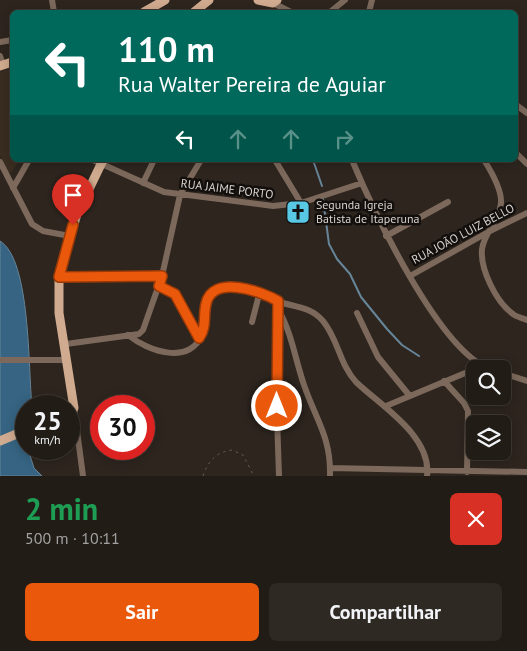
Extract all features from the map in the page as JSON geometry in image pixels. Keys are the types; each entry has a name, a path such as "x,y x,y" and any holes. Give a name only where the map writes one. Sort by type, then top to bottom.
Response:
{"main road":[{"path":"148,10 165,0"},
{"path":"196,10 208,0"},
{"path":"258,0 276,6"},
{"path":"71,395 66,344 59,313 59,277 77,214 99,162"},
{"path":"0,441 15,435"}],"street":[{"path":"332,10 345,0"},
{"path":"518,155 527,164"},
{"path":"0,162 29,220 38,228 70,236"},
{"path":"13,188 28,162"},
{"name":"RUA JAIME PORTO","path":"101,162 164,192 273,206 301,203 362,183"},
{"path":"143,183 153,162"},
{"path":"66,344 139,334 143,330 162,276 180,195 199,162"},
{"path":"276,162 301,203"},
{"path":"353,162 386,236 410,276 460,349 474,360"},
{"path":"485,162 500,196 501,204 482,249 486,270 502,302 512,314 527,320"},
{"path":"386,236 448,202"},
{"name":"RUA JOÃO LUIZ BELLO","path":"410,276 490,230 527,212"},
{"path":"59,277 162,276"},
{"path":"159,286 175,294 199,338"},
{"path":"128,335 153,351 168,354 187,349 196,344 205,323 206,304 210,294 217,290 231,288 260,292 278,301 304,308 319,316 329,331 347,370 355,380 386,406 410,431 425,456 427,473"},
{"path":"252,322 260,292"},
{"path":"278,301 276,387 279,476"},
{"path":"278,309 292,339 307,393 326,434 329,446 330,476"},
{"path":"357,314 378,357 409,395"},
{"path":"0,360 67,360"},
{"path":"386,406 466,372"},
{"path":"511,376 527,381"},
{"path":"444,381 464,403 468,411 467,472"},
{"path":"80,458 83,476"},
{"path":"330,468 365,473 527,472"}],"path":[{"path":"203,476 208,464 218,454 232,450 243,455 254,476"}],"shaded area":[{"path":"10,69 10,162 18,162 12,172 9,173 0,156 0,72"}],"water":[{"path":"0,241 10,252 18,270 23,292 28,343 31,395 15,395 15,460 31,460 34,468 42,476 0,476"}],"waterway":[{"path":"314,162 322,186"},
{"path":"323,199 329,244 337,259 350,274 361,297 387,329 402,345 419,356"}],"place":[{"name":"Segunda Igreja Batista de Itaperuna","path":"298,212"}],"route":[{"path":"73,225 59,277 162,276 159,286 175,294 199,338 205,323 206,304 210,294 217,290 225,288 249,289 278,301 277,406"}]}
